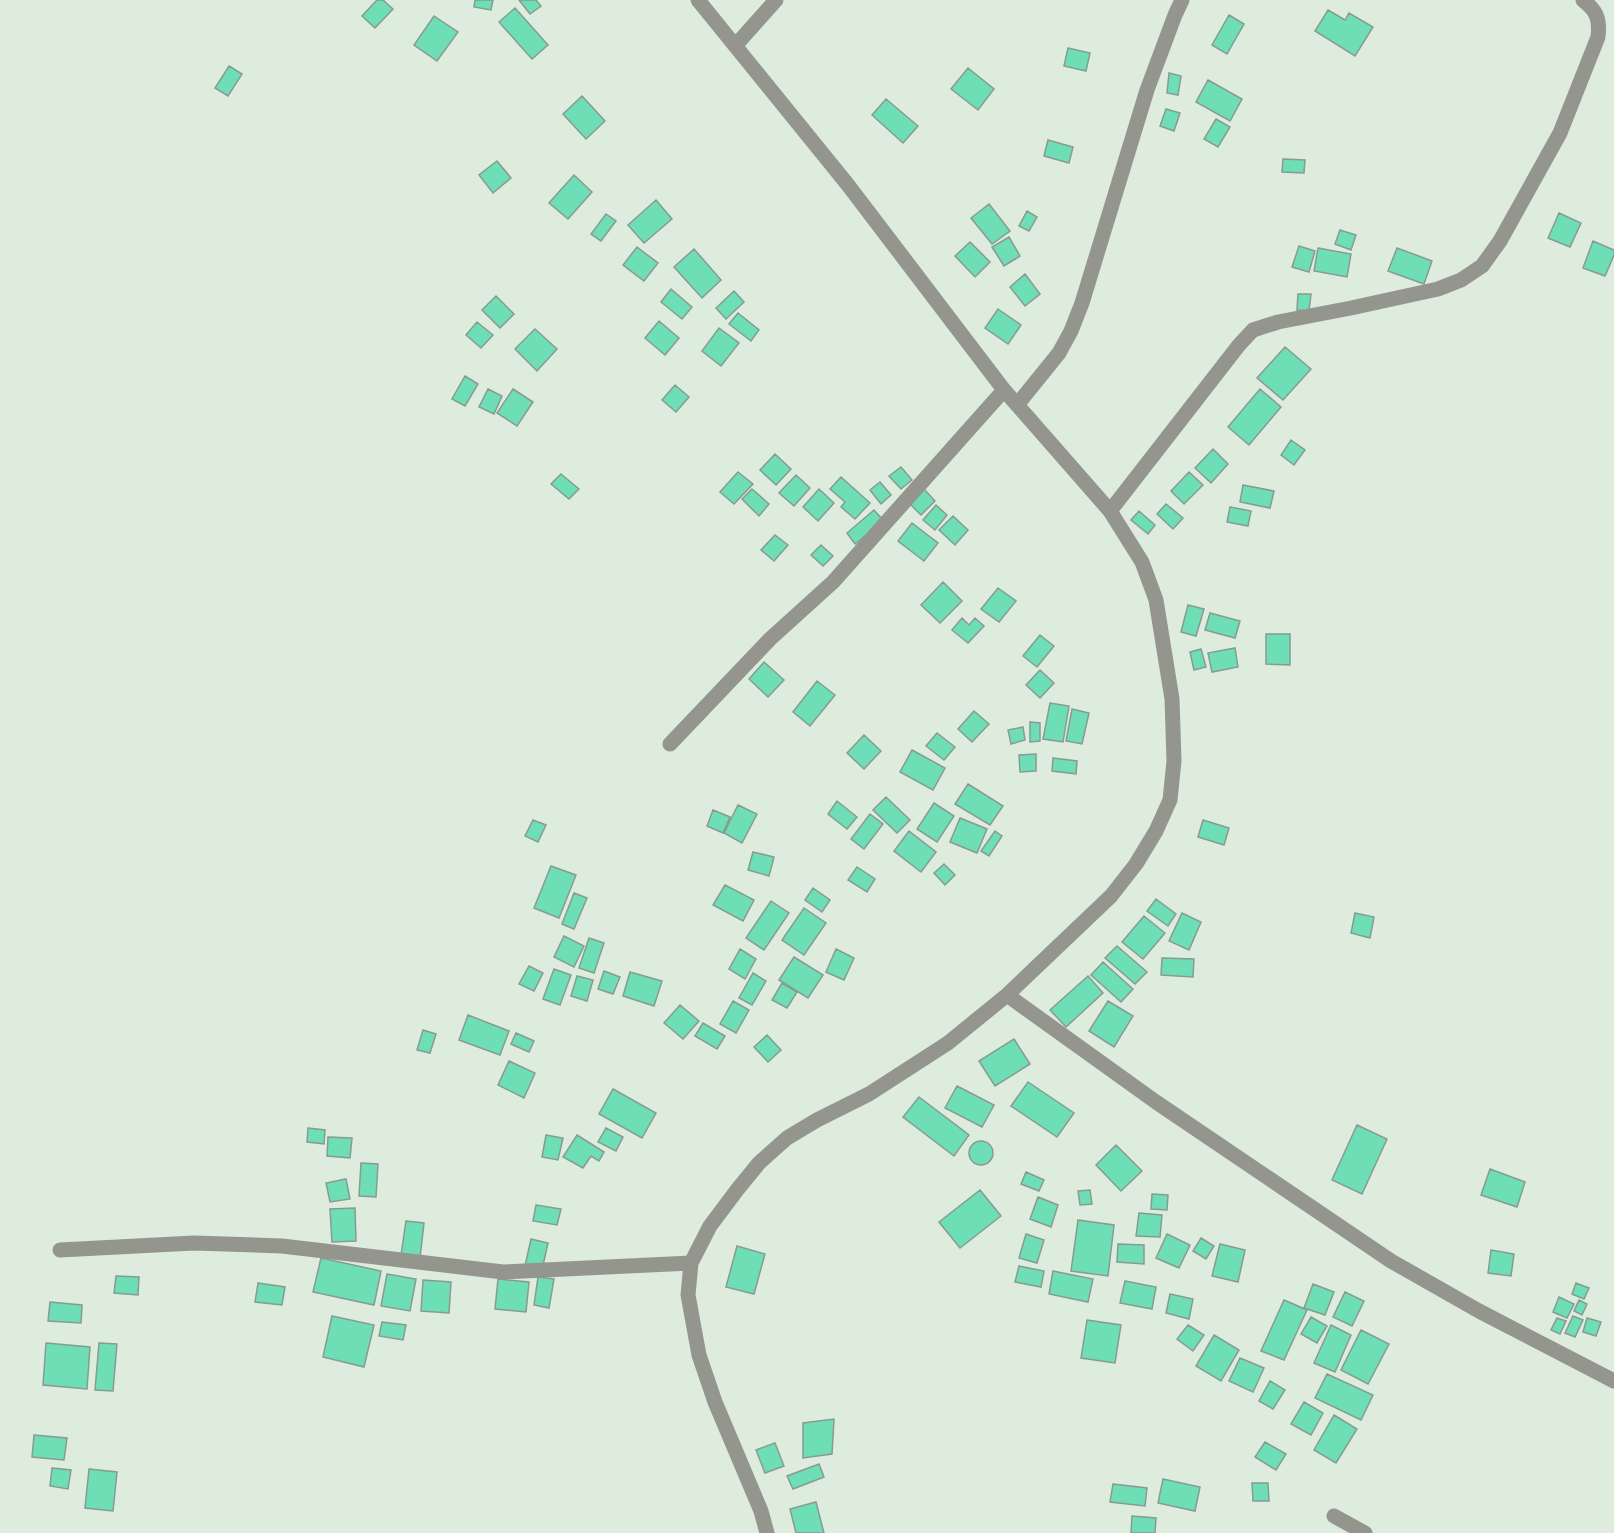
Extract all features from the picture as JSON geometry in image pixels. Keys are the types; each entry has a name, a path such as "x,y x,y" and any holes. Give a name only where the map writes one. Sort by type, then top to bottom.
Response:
{"street":[{"path":"698,0 841,176 1004,390 1110,512 1142,562 1156,600 1172,699 1174,761 1170,800 1156,831 1136,864 1111,896 1007,995 948,1042 869,1094 787,1138 759,1163 737,1190 710,1226 690,1263 688,1296 699,1355 715,1402 768,1533"},
{"path":"735,46 776,0"},
{"path":"1017,405 1059,353 1071,331 1082,303 1147,90 1182,0"},
{"path":"1110,512 1253,330 1278,322 1438,289 1461,280 1482,266 1500,241 1560,133 1598,37 1599,25 1596,15 1592,7 1583,0"},
{"path":"670,744 770,639 833,582 1004,390"},
{"path":"1007,995 1156,1102 1391,1261 1479,1311 1614,1381"},
{"path":"60,1250 194,1243 282,1246 503,1272 690,1263"},
{"path":"1334,1516 1365,1533"}],"building":[{"path":"377,0 383,0 393,9 375,28 362,16"},
{"path":"475,0 493,0 491,10 474,7"},
{"path":"519,0 536,0 541,6 530,14"},
{"path":"515,8 548,45 532,59 499,22"},
{"path":"1328,10 1345,20 1349,13 1373,27 1355,56 1315,31"},
{"path":"1229,15 1244,24 1227,54 1212,45"},
{"path":"434,16 458,32 437,61 414,45"},
{"path":"1068,48 1090,53 1086,71 1064,66"},
{"path":"229,66 242,74 228,96 215,88"},
{"path":"968,68 994,89 978,110 951,89"},
{"path":"1169,73 1181,76 1178,95 1167,93"},
{"path":"1208,80 1242,99 1230,121 1196,102"},
{"path":"582,96 605,121 586,139 563,114"},
{"path":"886,99 918,126 903,143 872,115"},
{"path":"1166,109 1180,113 1174,131 1160,126"},
{"path":"1216,119 1230,127 1218,147 1204,139"},
{"path":"1048,140 1073,147 1069,163 1044,156"},
{"path":"1283,159 1305,160 1304,173 1282,172"},
{"path":"497,161 511,178 493,193 479,175"},
{"path":"574,175 592,192 568,219 549,203"},
{"path":"656,200 672,219 644,243 628,225"},
{"path":"989,204 1010,231 992,244 971,218"},
{"path":"1027,211 1037,217 1029,231 1019,226"},
{"path":"1559,213 1581,223 1570,247 1548,238"},
{"path":"606,214 616,221 601,241 591,234"},
{"path":"1340,230 1356,235 1351,250 1335,244"},
{"path":"1009,237 1020,256 1004,266 992,247"},
{"path":"1593,241 1614,250 1605,276 1583,268"},
{"path":"970,242 990,262 975,277 955,256"},
{"path":"1299,246 1315,251 1309,272 1292,267"},
{"path":"637,247 658,263 644,281 623,265"},
{"path":"1318,248 1351,254 1347,277 1314,271"},
{"path":"1397,248 1432,261 1424,284 1388,271"},
{"path":"694,249 721,280 702,298 674,267"},
{"path":"1025,274 1040,294 1025,306 1010,287"},
{"path":"671,289 692,307 682,319 661,302"},
{"path":"734,291 744,302 726,319 716,308"},
{"path":"1298,294 1311,294 1309,311 1297,310"},
{"path":"496,296 514,314 500,328 482,310"},
{"path":"998,309 1021,325 1008,344 985,328"},
{"path":"738,313 759,330 751,341 729,324"},
{"path":"659,321 679,338 665,355 645,338"},
{"path":"477,322 493,335 481,348 466,335"},
{"path":"719,328 739,343 721,366 702,351"},
{"path":"535,329 557,349 537,371 515,349"},
{"path":"1285,347 1311,369 1283,400 1257,378"},
{"path":"465,376 478,384 465,406 452,399"},
{"path":"675,385 689,397 676,412 662,400"},
{"path":"488,389 502,396 494,414 479,407"},
{"path":"513,389 533,402 517,426 497,413"},
{"path":"1260,389 1281,407 1249,445 1228,427"},
{"path":"1291,440 1305,450 1294,465 1281,455"},
{"path":"1213,449 1228,464 1211,483 1195,468"},
{"path":"775,454 791,469 776,485 760,470"},
{"path":"901,467 912,480 901,489 889,476"},
{"path":"738,472 753,484 734,504 720,492"},
{"path":"1189,472 1203,485 1184,504 1171,491"},
{"path":"561,474 579,489 569,499 551,484"},
{"path":"796,475 810,488 794,506 779,493"},
{"path":"841,477 870,503 855,519 841,507 845,502 830,489"},
{"path":"880,482 891,495 881,504 870,490"},
{"path":"1243,485 1274,491 1270,508 1240,502"},
{"path":"923,488 935,501 921,515 908,502"},
{"path":"752,489 769,504 759,516 742,499"},
{"path":"819,489 834,503 818,521 803,507"},
{"path":"1166,504 1183,518 1173,529 1157,514"},
{"path":"936,505 947,515 935,530 923,520"},
{"path":"1230,507 1251,511 1248,526 1227,522"},
{"path":"874,510 884,521 855,544 847,533"},
{"path":"1139,511 1155,525 1148,534 1131,520"},
{"path":"953,516 968,530 955,545 939,530"},
{"path":"912,523 938,543 924,561 898,541"},
{"path":"775,535 788,545 774,561 761,550"},
{"path":"821,545 833,556 823,566 811,555"},
{"path":"943,582 962,601 940,623 921,605"},
{"path":"998,588 1016,601 999,622 981,609"},
{"path":"1188,605 1204,609 1196,636 1181,632"},
{"path":"1210,613 1240,621 1235,638 1205,630"},
{"path":"962,618 969,625 975,618 984,626 968,643 952,630"},
{"path":"1266,634 1290,634 1290,665 1266,664"},
{"path":"1040,635 1054,646 1037,667 1023,656"},
{"path":"1235,648 1238,667 1212,672 1208,653"},
{"path":"1201,649 1206,667 1194,670 1190,652"},
{"path":"764,662 784,680 768,697 749,679"},
{"path":"1040,670 1054,683 1040,698 1026,685"},
{"path":"817,681 835,695 810,726 793,712"},
{"path":"1050,703 1069,706 1063,742 1043,739"},
{"path":"1072,709 1089,713 1082,744 1066,741"},
{"path":"974,711 989,724 972,742 958,729"},
{"path":"1030,722 1040,723 1040,741 1030,742"},
{"path":"1023,727 1025,740 1011,744 1008,730"},
{"path":"937,733 955,747 944,760 926,746"},
{"path":"864,735 881,751 864,769 847,753"},
{"path":"912,750 945,768 933,790 900,772"},
{"path":"1036,754 1036,771 1020,772 1019,755"},
{"path":"1053,758 1077,761 1076,774 1052,771"},
{"path":"968,784 1003,806 990,825 955,804"},
{"path":"886,797 910,820 897,833 873,810"},
{"path":"837,801 857,817 847,829 828,814"},
{"path":"934,803 954,816 937,842 917,829"},
{"path":"738,805 757,814 742,843 724,833"},
{"path":"713,810 730,817 723,833 707,826"},
{"path":"870,814 883,824 864,849 851,839"},
{"path":"960,818 987,829 977,853 950,842"},
{"path":"533,820 546,825 538,842 525,836"},
{"path":"1203,820 1229,828 1224,845 1198,837"},
{"path":"909,831 936,852 921,872 894,851"},
{"path":"995,831 1002,836 989,856 981,851"},
{"path":"753,852 774,857 769,876 748,870"},
{"path":"944,864 955,875 945,885 934,873"},
{"path":"551,866 576,875 559,918 534,908"},
{"path":"857,867 875,879 867,892 848,880"},
{"path":"725,885 754,900 743,921 713,905"},
{"path":"813,888 830,900 822,912 805,900"},
{"path":"574,893 587,898 574,929 562,924"},
{"path":"1156,899 1176,914 1168,926 1147,911"},
{"path":"771,901 789,913 764,950 746,938"},
{"path":"804,908 826,923 804,955 782,940"},
{"path":"1182,913 1201,922 1189,950 1169,941"},
{"path":"1355,913 1374,917 1370,938 1351,933"},
{"path":"1144,916 1165,933 1143,959 1122,942"},
{"path":"564,936 584,946 574,967 554,957"},
{"path":"589,938 604,943 594,973 579,968"},
{"path":"1117,946 1147,972 1135,984 1105,958"},
{"path":"740,949 756,959 745,979 729,969"},
{"path":"836,949 854,958 844,980 826,972"},
{"path":"794,957 823,975 808,998 779,980"},
{"path":"1162,958 1194,959 1193,977 1161,975"},
{"path":"1103,962 1133,989 1121,1002 1091,975"},
{"path":"529,966 543,973 534,991 519,984"},
{"path":"554,969 571,975 560,1005 543,999"},
{"path":"604,971 620,977 613,994 598,989"},
{"path":"630,972 662,981 654,1006 623,996"},
{"path":"753,973 766,981 752,1005 739,998"},
{"path":"577,976 593,980 587,1001 571,996"},
{"path":"1088,976 1103,993 1066,1027 1050,1010"},
{"path":"782,983 797,992 787,1008 772,1000"},
{"path":"733,1001 749,1010 736,1033 720,1024"},
{"path":"1108,1001 1133,1016 1114,1047 1089,1031"},
{"path":"680,1005 699,1021 683,1039 664,1023"},
{"path":"468,1015 509,1031 500,1055 459,1040"},
{"path":"703,1023 725,1036 717,1049 695,1036"},
{"path":"423,1030 436,1034 430,1053 417,1050"},
{"path":"516,1033 534,1041 529,1052 511,1044"},
{"path":"767,1035 781,1050 768,1062 754,1047"},
{"path":"1014,1039 1030,1064 995,1086 979,1061"},
{"path":"509,1061 535,1073 524,1098 498,1085"},
{"path":"1028,1082 1074,1113 1057,1137 1011,1106"},
{"path":"957,1086 994,1105 982,1127 945,1108"},
{"path":"613,1089 656,1113 642,1138 599,1114"},
{"path":"919,1097 969,1135 954,1156 903,1117"},
{"path":"1357,1125 1387,1139 1362,1194 1332,1180"},
{"path":"308,1128 325,1130 324,1144 307,1142"},
{"path":"606,1128 623,1137 616,1151 598,1142"},
{"path":"546,1135 563,1138 558,1160 542,1157"},
{"path":"577,1135 604,1152 599,1161 591,1156 583,1168 563,1157"},
{"path":"328,1137 352,1138 350,1158 327,1156"},
{"path":"981,1141 990,1144 993,1153 990,1162 981,1165 972,1162 969,1153 972,1144"},
{"path":"1116,1145 1142,1171 1121,1191 1096,1165"},
{"path":"361,1163 378,1164 376,1197 359,1196"},
{"path":"1490,1169 1525,1182 1517,1207 1481,1195"},
{"path":"1026,1172 1044,1180 1039,1191 1021,1184"},
{"path":"346,1179 350,1199 330,1202 326,1183"},
{"path":"980,1190 1001,1216 960,1248 939,1222"},
{"path":"1090,1190 1092,1204 1080,1205 1078,1191"},
{"path":"1152,1194 1168,1195 1167,1210 1151,1209"},
{"path":"1038,1197 1058,1205 1051,1227 1030,1219"},
{"path":"536,1205 561,1209 557,1225 533,1221"},
{"path":"355,1208 356,1241 332,1242 330,1209"},
{"path":"1139,1213 1162,1215 1160,1237 1136,1236"},
{"path":"1078,1220 1114,1225 1108,1276 1071,1271"},
{"path":"406,1221 424,1223 420,1258 401,1255"},
{"path":"1026,1234 1044,1240 1037,1263 1019,1258"},
{"path":"1167,1234 1190,1245 1179,1268 1156,1258"},
{"path":"1201,1238 1214,1246 1206,1259 1193,1251"},
{"path":"531,1239 548,1243 542,1270 525,1266"},
{"path":"1118,1244 1144,1245 1144,1264 1117,1262"},
{"path":"1220,1244 1245,1250 1238,1282 1212,1276"},
{"path":"737,1246 765,1254 754,1294 726,1287"},
{"path":"1491,1250 1514,1254 1511,1276 1488,1273"},
{"path":"321,1258 381,1271 374,1305 313,1292"},
{"path":"1019,1266 1044,1271 1041,1287 1015,1282"},
{"path":"1053,1271 1093,1279 1088,1302 1049,1294"},
{"path":"387,1274 416,1279 410,1311 381,1306"},
{"path":"116,1276 139,1277 138,1295 114,1293"},
{"path":"538,1277 554,1279 549,1308 534,1305"},
{"path":"498,1279 529,1282 526,1312 495,1309"},
{"path":"423,1280 451,1282 449,1313 421,1311"},
{"path":"1125,1281 1156,1287 1152,1309 1120,1303"},
{"path":"258,1283 285,1287 282,1305 255,1302"},
{"path":"1576,1283 1589,1288 1584,1299 1572,1294"},
{"path":"1313,1284 1334,1292 1325,1315 1304,1308"},
{"path":"1345,1292 1364,1301 1352,1326 1333,1317"},
{"path":"1170,1294 1193,1299 1189,1319 1166,1313"},
{"path":"1559,1297 1574,1304 1567,1318 1553,1312"},
{"path":"1284,1300 1307,1310 1284,1360 1261,1351"},
{"path":"1579,1300 1587,1304 1582,1315 1574,1311"},
{"path":"50,1302 82,1305 81,1323 48,1321"},
{"path":"332,1316 374,1325 364,1367 323,1357"},
{"path":"1573,1316 1583,1320 1575,1337 1565,1333"},
{"path":"1311,1317 1327,1326 1317,1343 1301,1334"},
{"path":"1557,1318 1566,1321 1560,1334 1551,1330"},
{"path":"1587,1318 1601,1322 1596,1336 1583,1332"},
{"path":"1087,1320 1121,1325 1115,1363 1081,1358"},
{"path":"382,1322 406,1325 403,1340 379,1336"},
{"path":"1188,1325 1204,1335 1193,1351 1177,1339"},
{"path":"1331,1325 1351,1335 1335,1372 1314,1363"},
{"path":"1361,1330 1389,1344 1368,1384 1341,1370"},
{"path":"1214,1335 1239,1350 1221,1381 1196,1366"},
{"path":"46,1343 90,1347 87,1389 43,1385"},
{"path":"99,1343 117,1344 113,1391 95,1390"},
{"path":"1240,1358 1264,1368 1253,1392 1229,1381"},
{"path":"1327,1374 1373,1395 1361,1420 1315,1398"},
{"path":"1270,1381 1285,1390 1273,1409 1259,1401"},
{"path":"1304,1402 1323,1413 1311,1435 1291,1424"},
{"path":"1334,1415 1357,1429 1336,1463 1314,1450"},
{"path":"834,1419 832,1454 803,1458 803,1423"},
{"path":"34,1435 67,1438 64,1460 32,1457"},
{"path":"1265,1442 1286,1454 1276,1470 1255,1457"},
{"path":"775,1443 784,1466 765,1473 756,1450"},
{"path":"819,1464 824,1477 793,1489 787,1476"},
{"path":"52,1468 71,1470 68,1489 50,1486"},
{"path":"89,1469 117,1472 113,1511 85,1508"},
{"path":"1163,1479 1200,1487 1195,1511 1158,1503"},
{"path":"1252,1483 1268,1483 1269,1501 1253,1501"},
{"path":"1113,1484 1147,1488 1145,1506 1110,1502"},
{"path":"816,1502 824,1533 796,1533 790,1509"},
{"path":"1132,1516 1156,1518 1155,1533 1131,1533"}]}
